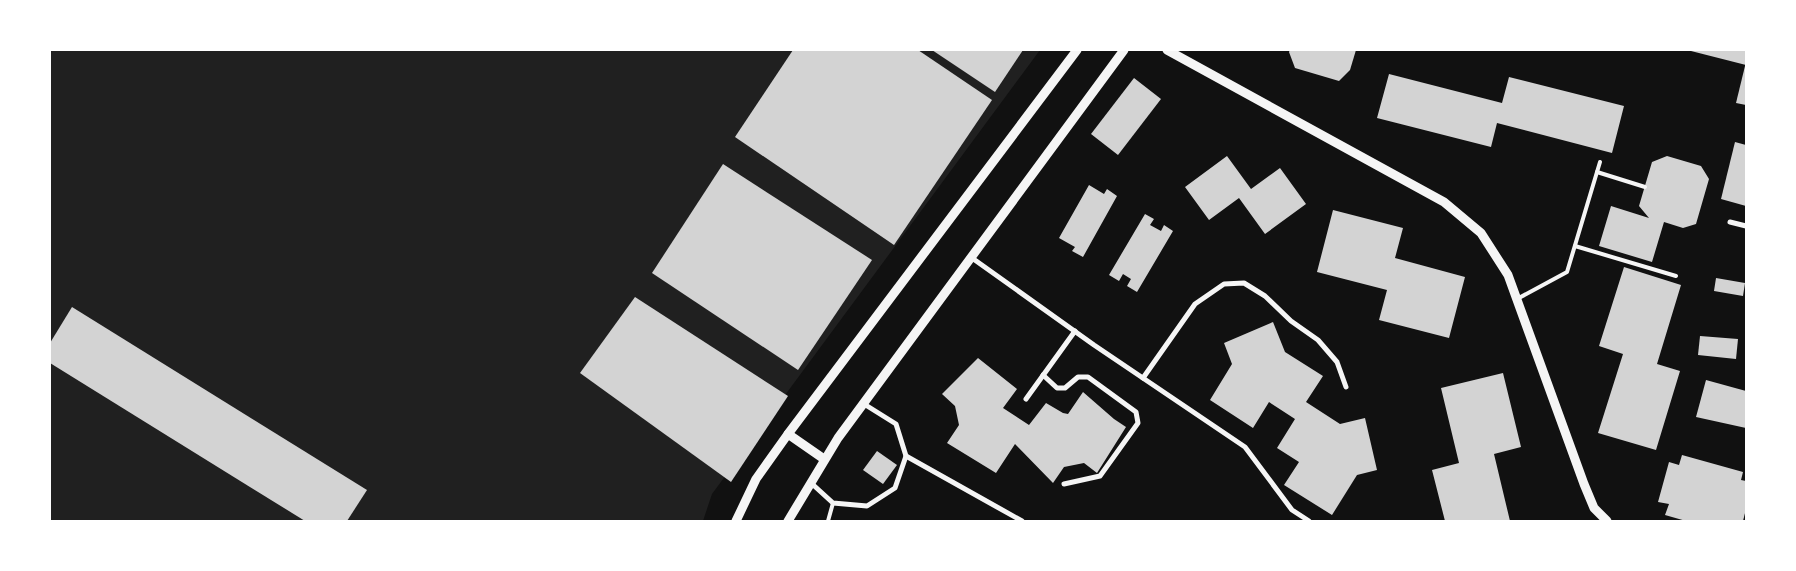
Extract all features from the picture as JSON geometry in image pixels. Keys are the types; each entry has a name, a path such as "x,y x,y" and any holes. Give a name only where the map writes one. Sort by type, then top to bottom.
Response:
{"street":[{"path":"736,521 756,478 1077,50"},
{"path":"788,521 824,459 1124,50"},
{"path":"1167,50 1444,202 1481,233 1508,275 1584,484 1594,508 1607,521"},
{"path":"1730,222 1746,226"},
{"path":"972,258 1143,378 1246,447 1292,510 1309,521"},
{"path":"1143,378 1195,304 1224,284 1244,283 1265,296 1291,322 1318,340 1337,362 1346,387"},
{"path":"1026,398 1075,331"},
{"path":"1043,375 1057,388 1065,388 1078,377 1088,377 1136,412 1138,423 1100,476 1064,484"},
{"path":"810,482 834,503 867,506 895,488 906,456 896,424 864,404"},
{"path":"788,434 824,459"},
{"path":"906,456 1022,521"}],"lane":[{"path":"1517,299 1567,272 1600,162"},
{"path":"1596,172 1645,187"},
{"path":"1575,246 1676,276"},
{"path":"828,521 834,503"}],"shaded area":[{"path":"50,50 1040,50 712,494 703,521 50,521"}],"building":[{"path":"793,50 918,50 992,100 894,245 735,137"},
{"path":"932,50 1023,50 995,92"},
{"path":"1290,50 1356,50 1350,70 1339,81 1295,68"},
{"path":"1746,50 1746,65 1691,51"},
{"path":"1746,67 1746,105 1736,103"},
{"path":"1389,74 1502,103 1509,77 1624,106 1612,153 1497,123 1491,147 1377,118"},
{"path":"1134,78 1161,99 1118,155 1091,134"},
{"path":"1735,142 1746,145 1746,206 1721,199"},
{"path":"1227,156 1251,189 1280,168 1306,204 1265,234 1239,198 1209,220 1185,187"},
{"path":"1667,156 1701,166 1709,179 1696,224 1683,228 1664,222 1652,262 1599,246 1611,206 1649,218 1639,206 1652,162"},
{"path":"723,164 872,260 798,370 652,273"},
{"path":"1089,185 1104,194 1107,189 1117,196 1083,257 1072,251 1075,247 1059,238"},
{"path":"1333,210 1403,228 1395,258 1465,277 1449,338 1379,320 1387,290 1317,272"},
{"path":"1145,214 1154,219 1150,225 1161,231 1164,225 1173,231 1137,292 1127,286 1131,279 1123,274 1119,281 1109,275"},
{"path":"1624,267 1681,285 1657,364 1680,371 1656,450 1598,433 1623,354 1599,346"},
{"path":"1716,278 1745,283 1743,296 1714,291"},
{"path":"635,297 788,396 731,482 580,373"},
{"path":"72,307 367,490 347,521 305,521 50,363 50,343"},
{"path":"1273,322 1285,352 1323,376 1306,402 1340,424 1365,418 1377,470 1357,475 1332,515 1284,485 1299,462 1277,448 1295,419 1269,402 1253,428 1210,400 1232,364 1224,343"},
{"path":"1700,336 1738,339 1736,359 1698,355"},
{"path":"978,358 1017,389 1003,408 1029,425 1046,403 1068,414 1083,392 1126,427 1097,473 1084,463 1064,467 1053,483 1015,444 996,473 947,443 959,425 955,406 942,394"},
{"path":"1503,373 1521,447 1494,454 1510,521 1445,521 1432,470 1459,463 1441,388"},
{"path":"1706,380 1746,391 1746,428 1696,417"},
{"path":"877,451 897,465 883,484 863,470"},
{"path":"1682,455 1743,472 1741,480 1746,481 1746,509 1743,521 1686,521 1665,515 1669,504 1658,502 1669,462 1679,465"}]}
